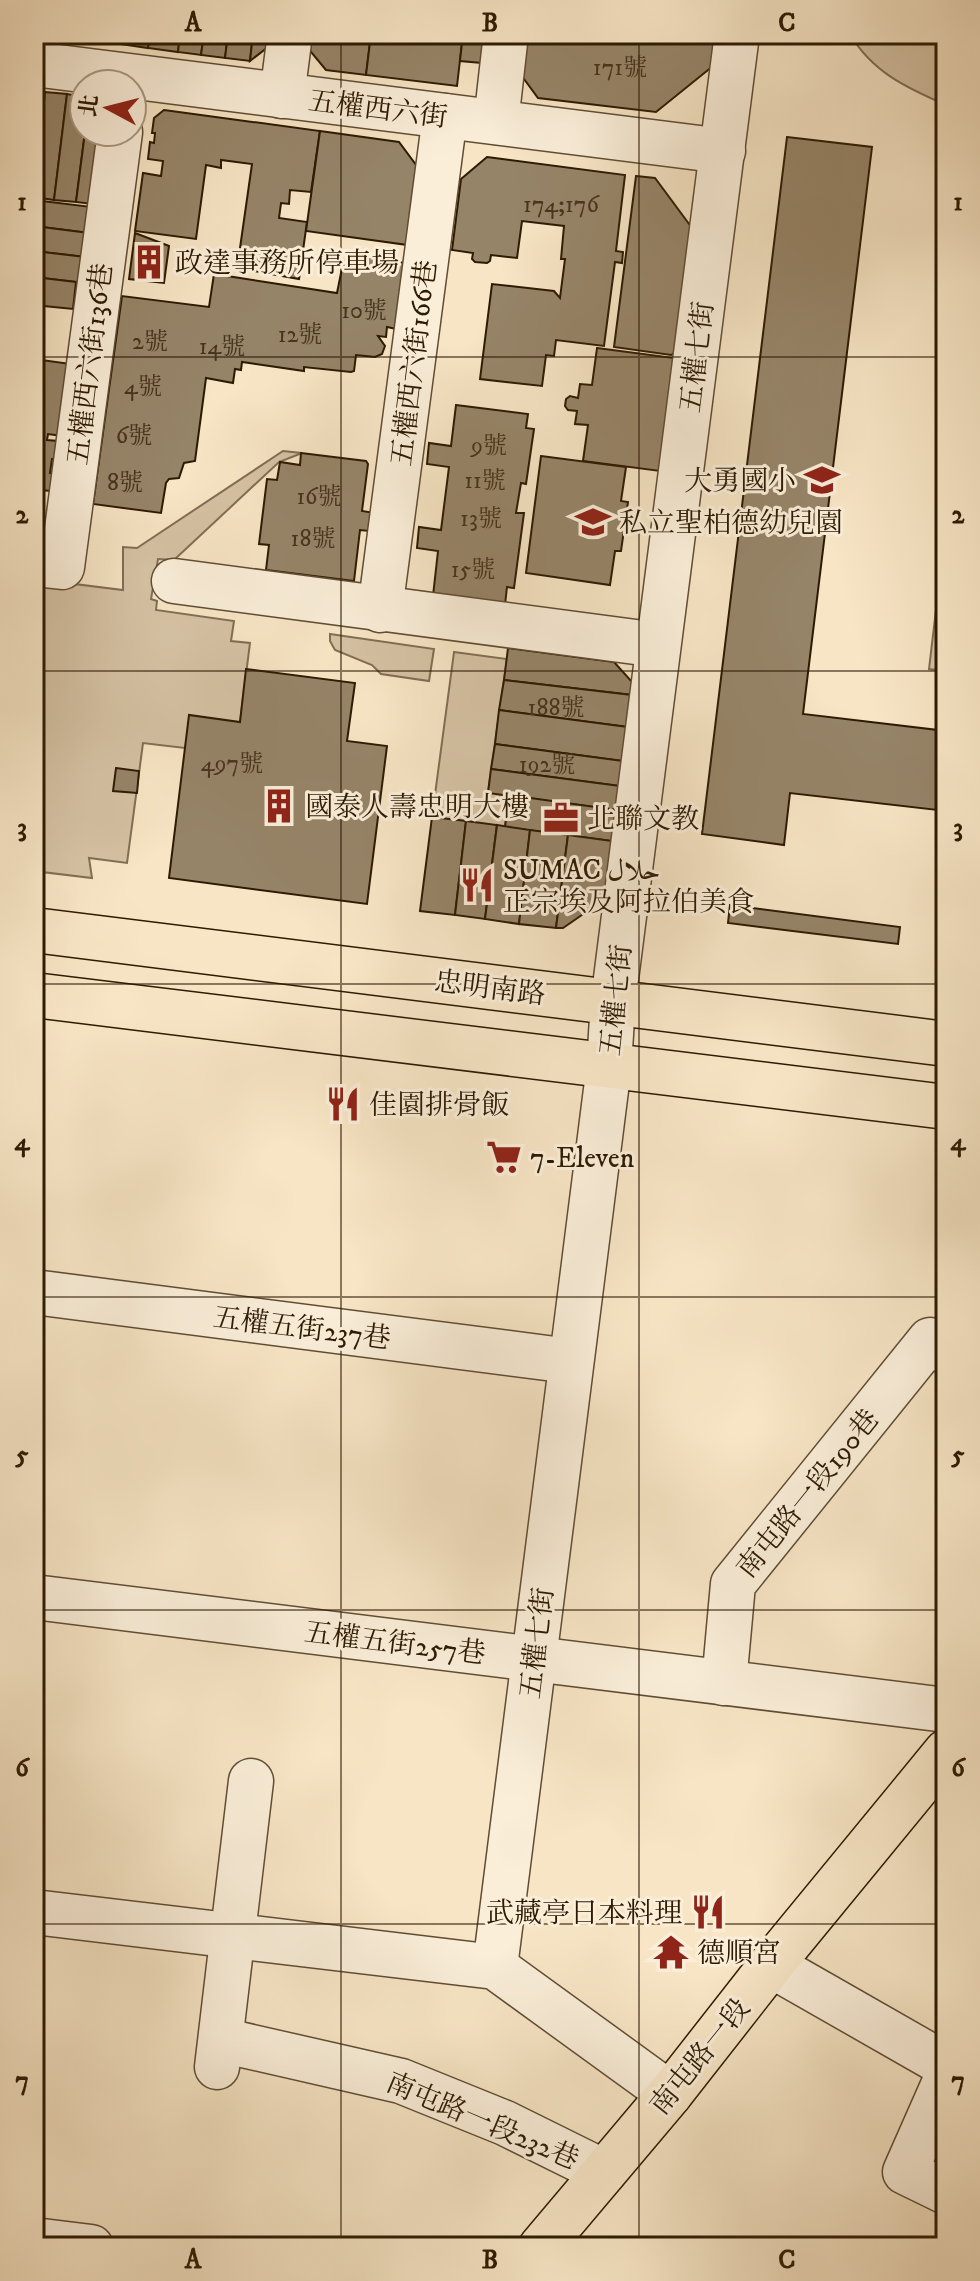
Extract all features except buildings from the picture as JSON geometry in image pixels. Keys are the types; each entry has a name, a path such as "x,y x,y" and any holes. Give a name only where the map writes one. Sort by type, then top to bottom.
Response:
{"main road":[{"name":"忠明南路","path":"34,930 946,1044"},
{"path":"34,995 946,1107"},
{"name":"南屯路一段","path":"541,2247 670,2094 771,1965 946,1752"}],"street":[{"path":"282,96 290,34"},
{"path":"496,122 506,34"},
{"name":"五權七街","path":"495,1967 609,1066 613,1002 737,34"},
{"name":"五權西六街","path":"34,64 68,70"},
{"name":"五權西六街","path":"148,82 723,151"},
{"name":"五權西六街166巷","path":"380,610 445,116"},
{"name":"五權西六街136巷","path":"34,564 62,567 118,148"},
{"path":"174,581 658,645"},
{"name":"五權五街237巷","path":"34,1292 570,1361"},
{"name":"南屯路一段190巷","path":"724,1683 733,1584 930,1340 946,1352"},
{"name":"五權五街257巷","path":"34,1597 946,1710"},
{"name":"南屯路一段232巷","path":"251,1781 219,2055 401,2081 505,2123 604,2172"},
{"path":"34,1912 495,1967 670,2094"},
{"path":"771,1965 946,2065"},
{"path":"946,2079 905,2172 946,2192"},
{"path":"34,2240 91,2247"}],"shaded area":[{"path":"850,34 919,34 946,51 946,105 904,85 880,69"},
{"path":"283,451 302,453 279,462 174,560 158,559 151,599 157,601 156,610 234,621 231,641 250,643 240,722 185,748 143,743 127,863 89,858 92,878 34,871 34,579 123,590 123,547 137,548"},
{"path":"946,525 946,671 929,669"},
{"path":"330,634 434,649 429,681 381,674 372,665 335,650"},
{"path":"454,652 507,659 488,792 509,795 505,827 432,817"}],"place":[{"name":"政達事務所停車場","path":"149,262"},
{"name":"大勇國小","path":"822,480"},
{"name":"私立聖柏德幼兒園","path":"593,522"},
{"name":"國泰人壽忠明大樓","path":"279,806"},
{"name":"北聯文教","path":"561,818"},
{"name":"SUMAC حلال 正宗埃及阿拉伯美食","path":"477,885"},
{"name":"佳園排骨飯","path":"343,1104"},
{"name":"7-Eleven","path":"504,1157"},
{"name":"武藏亭日本料理","path":"708,1912"},
{"name":"德順宮","path":"671,1952"}]}
